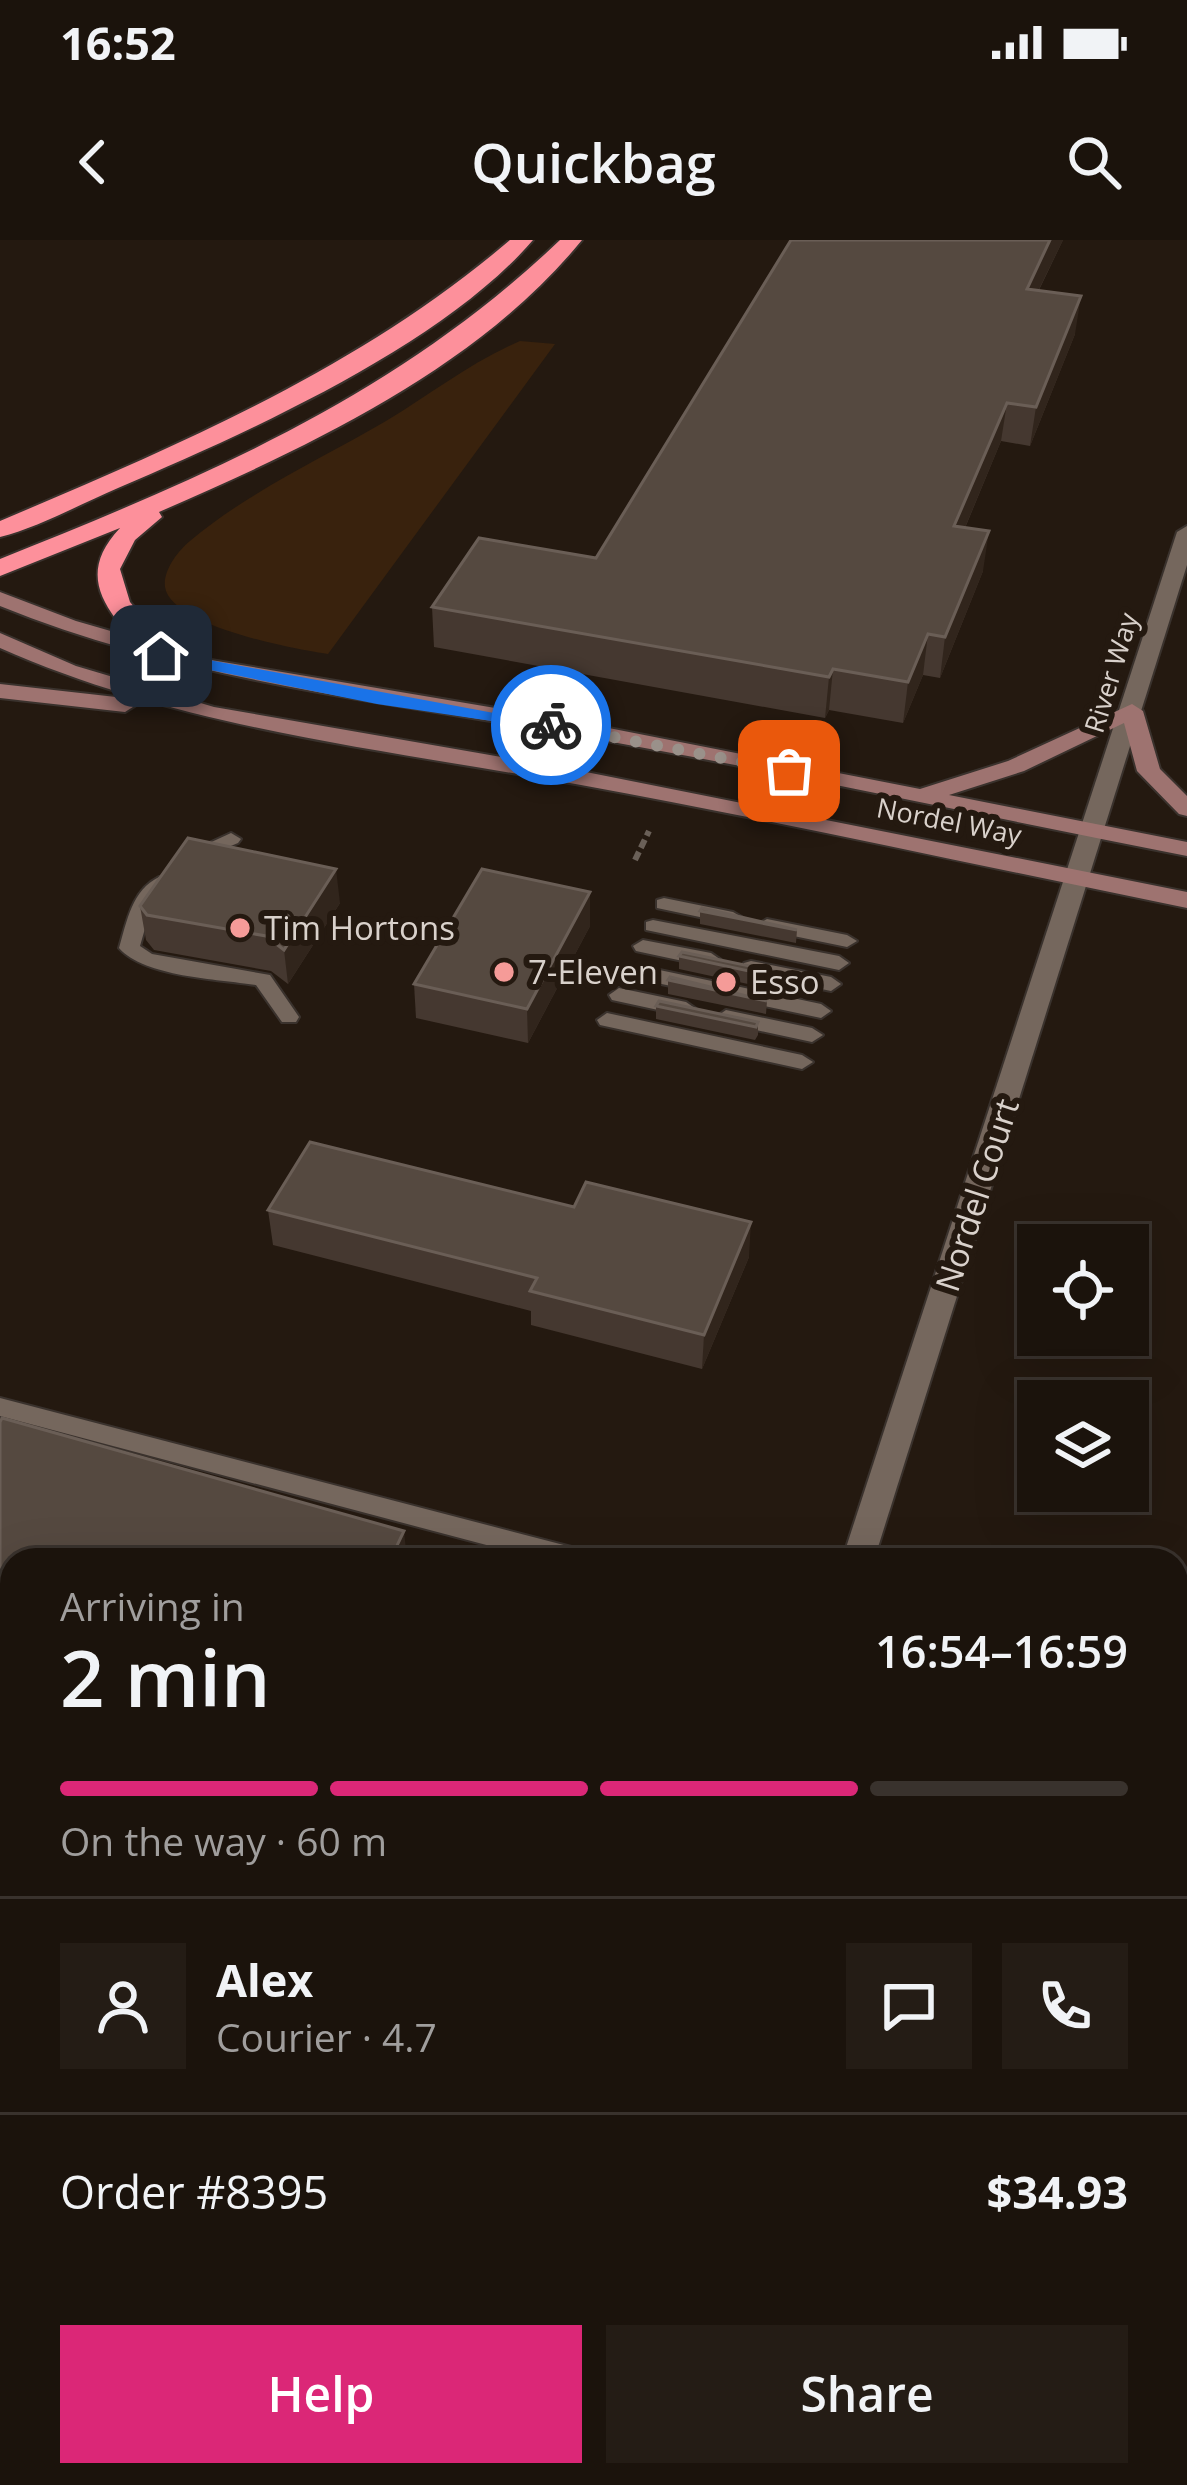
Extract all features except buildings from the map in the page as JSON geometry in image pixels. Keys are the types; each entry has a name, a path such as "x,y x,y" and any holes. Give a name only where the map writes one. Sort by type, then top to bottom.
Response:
{"highway":[{"path":"0,530 130,474 360,361 457,295 523,240"},
{"path":"0,568 185,494 324,424 505,302 572,240"},
{"path":"0,505 130,474"},
{"path":"161,656 112,598 105,580 120,543 185,494"}],"street":[{"name":"River Way","path":"1095,831 1187,532"},
{"name":"Nordel Way","path":"0,598 161,656 291,684 569,728 1187,849"},
{"name":"Nordel Way","path":"0,640 91,680 223,718 583,778 1187,900"},
{"path":"0,691 223,718"},
{"path":"921,796 1016,766 1132,711 1149,771 1187,809"},
{"name":"Nordel Court","path":"862,1548 1095,831"}],"lane":[{"path":"231,839 176,865 142,903 129,948 146,960 263,980 289,1017"},
{"path":"664,904 847,941"},
{"path":"648,936 835,974"},
{"path":"631,971 821,1011"},
{"path":"619,995 812,1035"},
{"path":"607,1020 802,1062"},
{"path":"0,1407 537,1548"}],"path":[{"path":"635,860 653,824"}],"shaded area":[{"path":"520,341 555,344 328,654 236,633 172,601 165,587 169,568 185,545 212,523"}],"way so far":[{"path":"551,725 789,771"}],"place":[{"name":"Tim Hortons","path":"240,928"},
{"name":"7-Eleven","path":"504,972"},
{"name":"Esso","path":"726,982"}],"route":[{"path":"161,656 291,684 551,725"}]}
